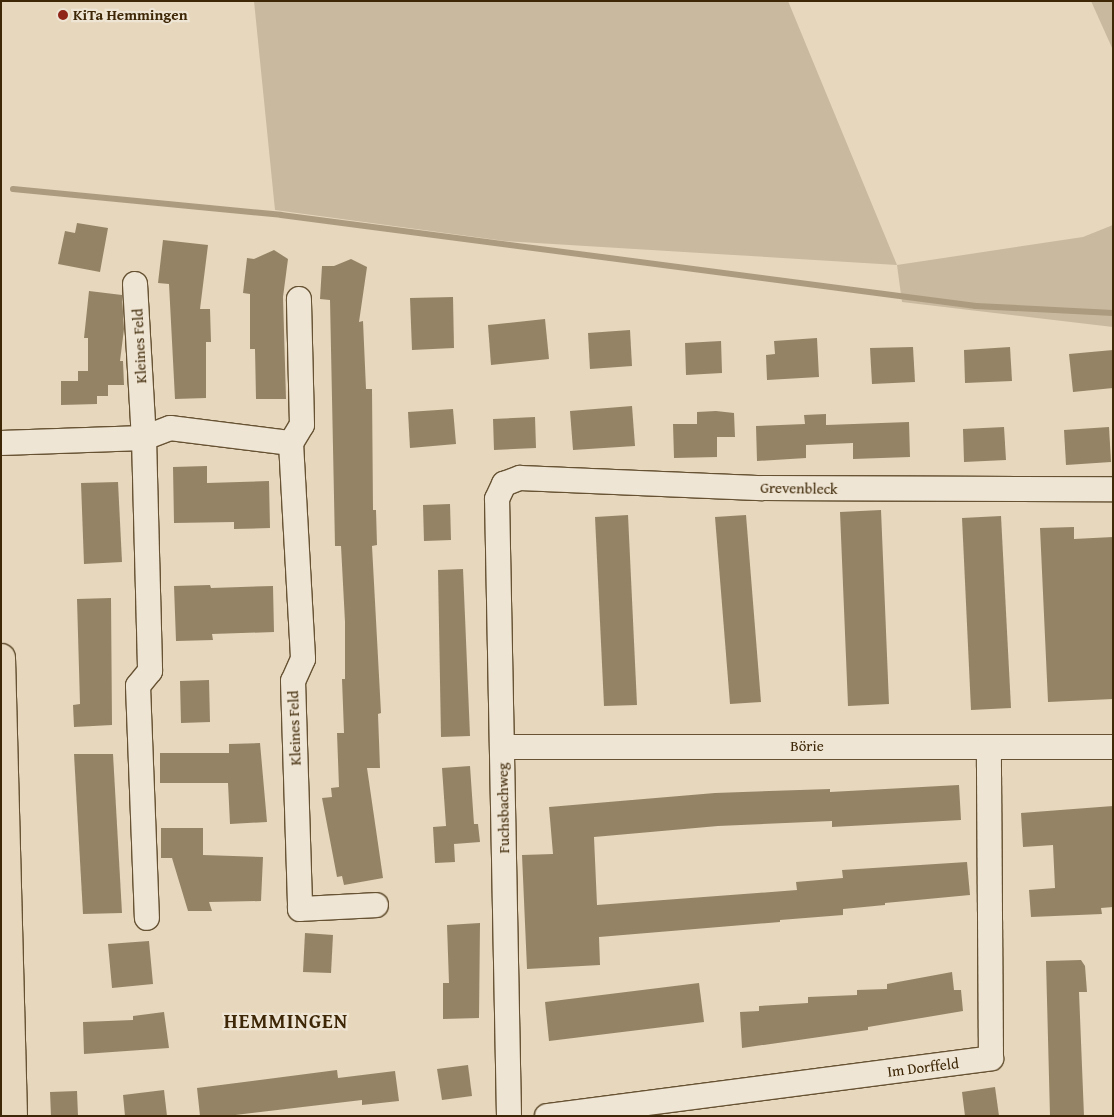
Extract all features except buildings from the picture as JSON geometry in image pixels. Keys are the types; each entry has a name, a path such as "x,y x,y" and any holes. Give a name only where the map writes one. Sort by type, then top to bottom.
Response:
{"main road":[{"path":"1,658 14,1116"}],"street":[{"name":"Kleines Feld","path":"135,284 144,438 150,671 138,686 147,918"},
{"name":"Kleines Feld","path":"299,299 302,425 291,443 303,659 293,681 300,909 376,905"},
{"path":"1,443 144,438 170,428 291,443"},
{"name":"Grevenbleck","path":"497,500 504,484 520,478 763,488 1113,489"},
{"name":"Fuchsbachweg","path":"497,500 509,1116"},
{"name":"Börie","path":"502,747 1113,747"},
{"name":"Im Dorffeld","path":"547,1116 991,1058 988,747"}],"shaded area":[{"path":"254,1 788,1 897,265 505,241 275,210"},
{"path":"1091,1 1113,1 1113,50"},
{"path":"1113,225 1113,327 902,302 897,265 1083,237"}],"waterway":[{"path":"13,189 281,215 976,306 1113,313"}],"place":[{"name":"KiTa Hemmingen","path":"63,15"}],"district":[{"name":"HEMMINGEN","path":"286,1020"}]}
